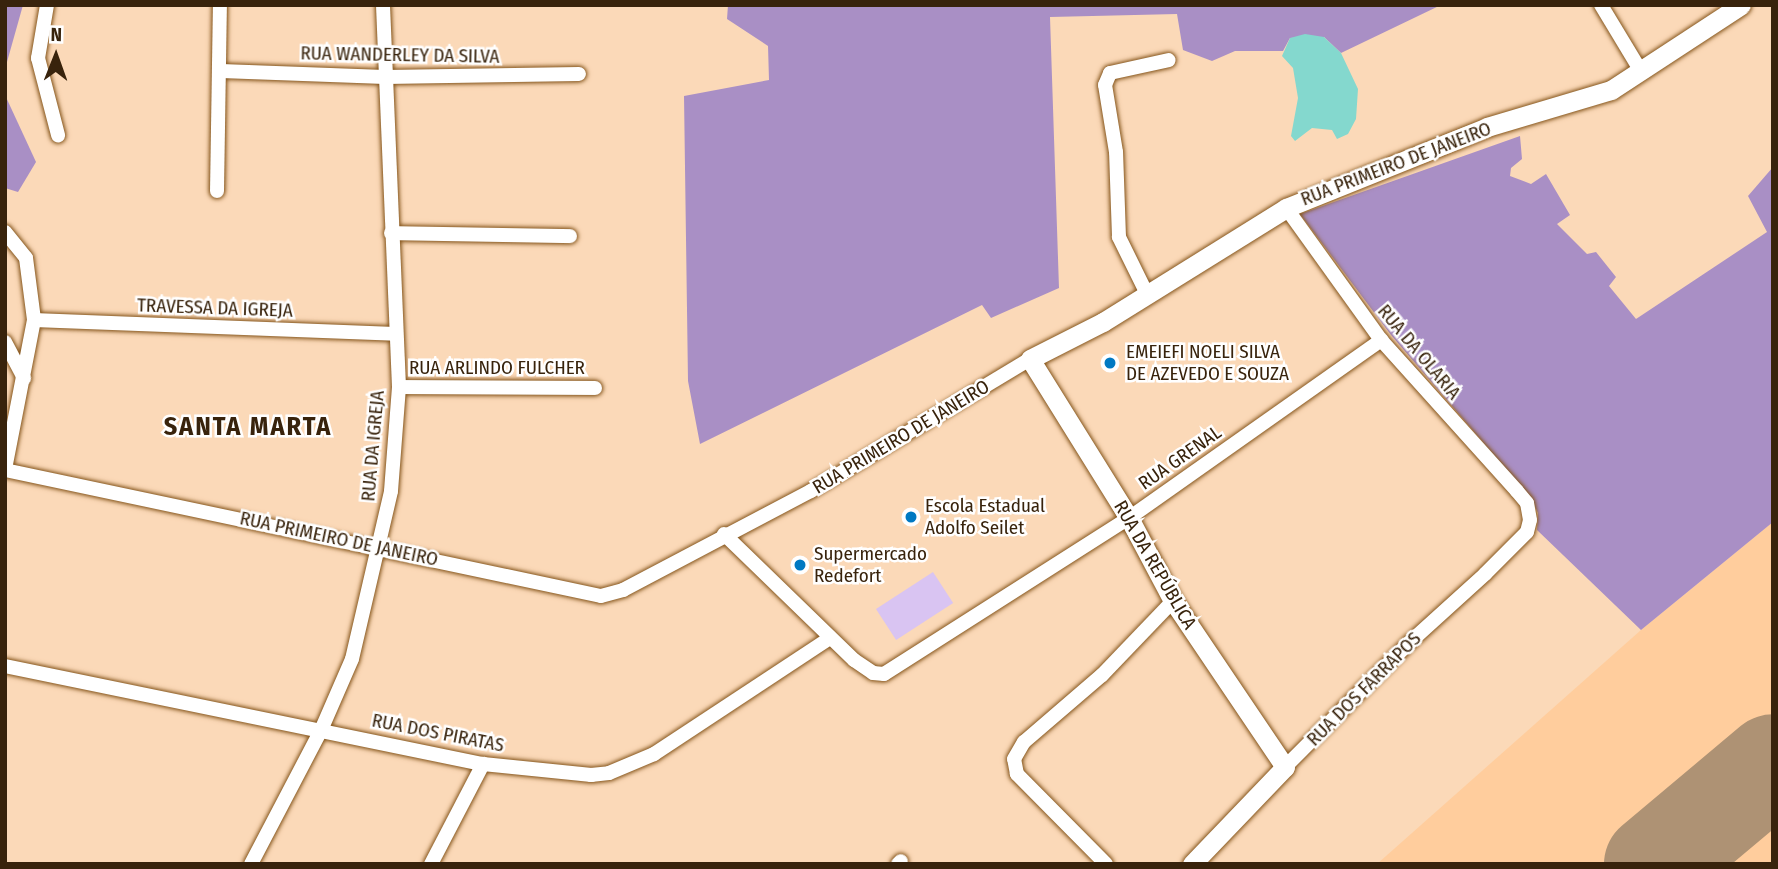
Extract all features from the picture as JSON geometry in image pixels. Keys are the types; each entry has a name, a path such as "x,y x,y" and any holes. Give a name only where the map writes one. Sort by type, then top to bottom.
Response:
{"street":[{"path":"47,5 38,58 58,135"},
{"path":"217,191 220,5"},
{"name":"RUA DA IGREJA","path":"255,863 322,728 352,659 391,491 399,387 383,5"},
{"path":"1601,5 1642,73"},
{"name":"RUA PRIMEIRO DE JANEIRO","path":"5,469 601,596 624,590 724,534 811,491 1030,359 1147,294 1286,208 1486,127 1611,90 1642,73 1741,5"},
{"path":"1147,294 1119,237 1116,152 1105,85 1110,73 1169,60"},
{"name":"RUA WANDERLEY DA SILVA","path":"220,71 385,77 579,75"},
{"name":"RUA DA OLARIA","path":"1286,208 1381,340 1517,491 1530,514"},
{"path":"5,232 26,258 34,320 5,469"},
{"path":"391,233 570,236"},
{"name":"TRAVESSA DA IGREJA","path":"34,320 395,334"},
{"name":"RUA GRENAL","path":"830,638 873,673 891,670 1129,518 1381,340"},
{"path":"5,342 24,378"},
{"name":"RUA DA REPÚBLICA","path":"1030,359 1129,518 1173,601 1284,767"},
{"name":"RUA ARLINDO FULCHER","path":"399,387 595,388"},
{"name":"RUA DOS FARRAPOS","path":"1192,864 1284,767 1409,643 1527,532 1530,514"},
{"path":"724,534 830,638"},
{"path":"1106,864 1017,774 1014,759 1024,742 1102,675 1173,601"},
{"name":"RUA DOS PIRATAS","path":"5,666 322,728 483,764 591,775 629,766 830,638"},
{"path":"431,864 483,764"}],"shaded area":[{"path":"5,5 23,5 5,69"},
{"path":"728,5 1441,5 1341,53 1324,37 1290,38 1283,51 1235,51 1212,61 1183,50 1177,14 1050,17 1059,288 991,318 982,305 700,444 688,381 684,96 769,80 768,46 727,19"},
{"path":"5,95 36,162 18,192 5,188"},
{"path":"1520,136 1522,159 1511,168 1510,176 1531,184 1546,174 1570,215 1557,224 1587,254 1596,252 1616,277 1609,286 1636,319 1767,232 1748,196 1773,167 1773,522 1641,630 1537,530 1538,513 1531,498 1391,335 1300,214"},
{"path":"1773,522 1773,864 1377,864 1641,630"},
{"path":"933,572 953,603 896,640 876,609"}],"water":[{"path":"1305,34 1324,37 1341,53 1358,89 1356,119 1348,134 1337,139 1332,130 1312,128 1295,141 1291,136 1298,98 1293,68 1282,56 1290,38"}],"runway":[{"path":"1654,864 1773,764"}],"place":[{"name":"EMEIEFI NOELI SILVA DE AZEVEDO E SOUZA","path":"1110,363"},
{"name":"Escola Estadual Adolfo Seilet","path":"911,517"},
{"name":"Supermercado Redefort","path":"800,565"}],"district":[{"name":"SANTA MARTA","path":"248,427"}]}
